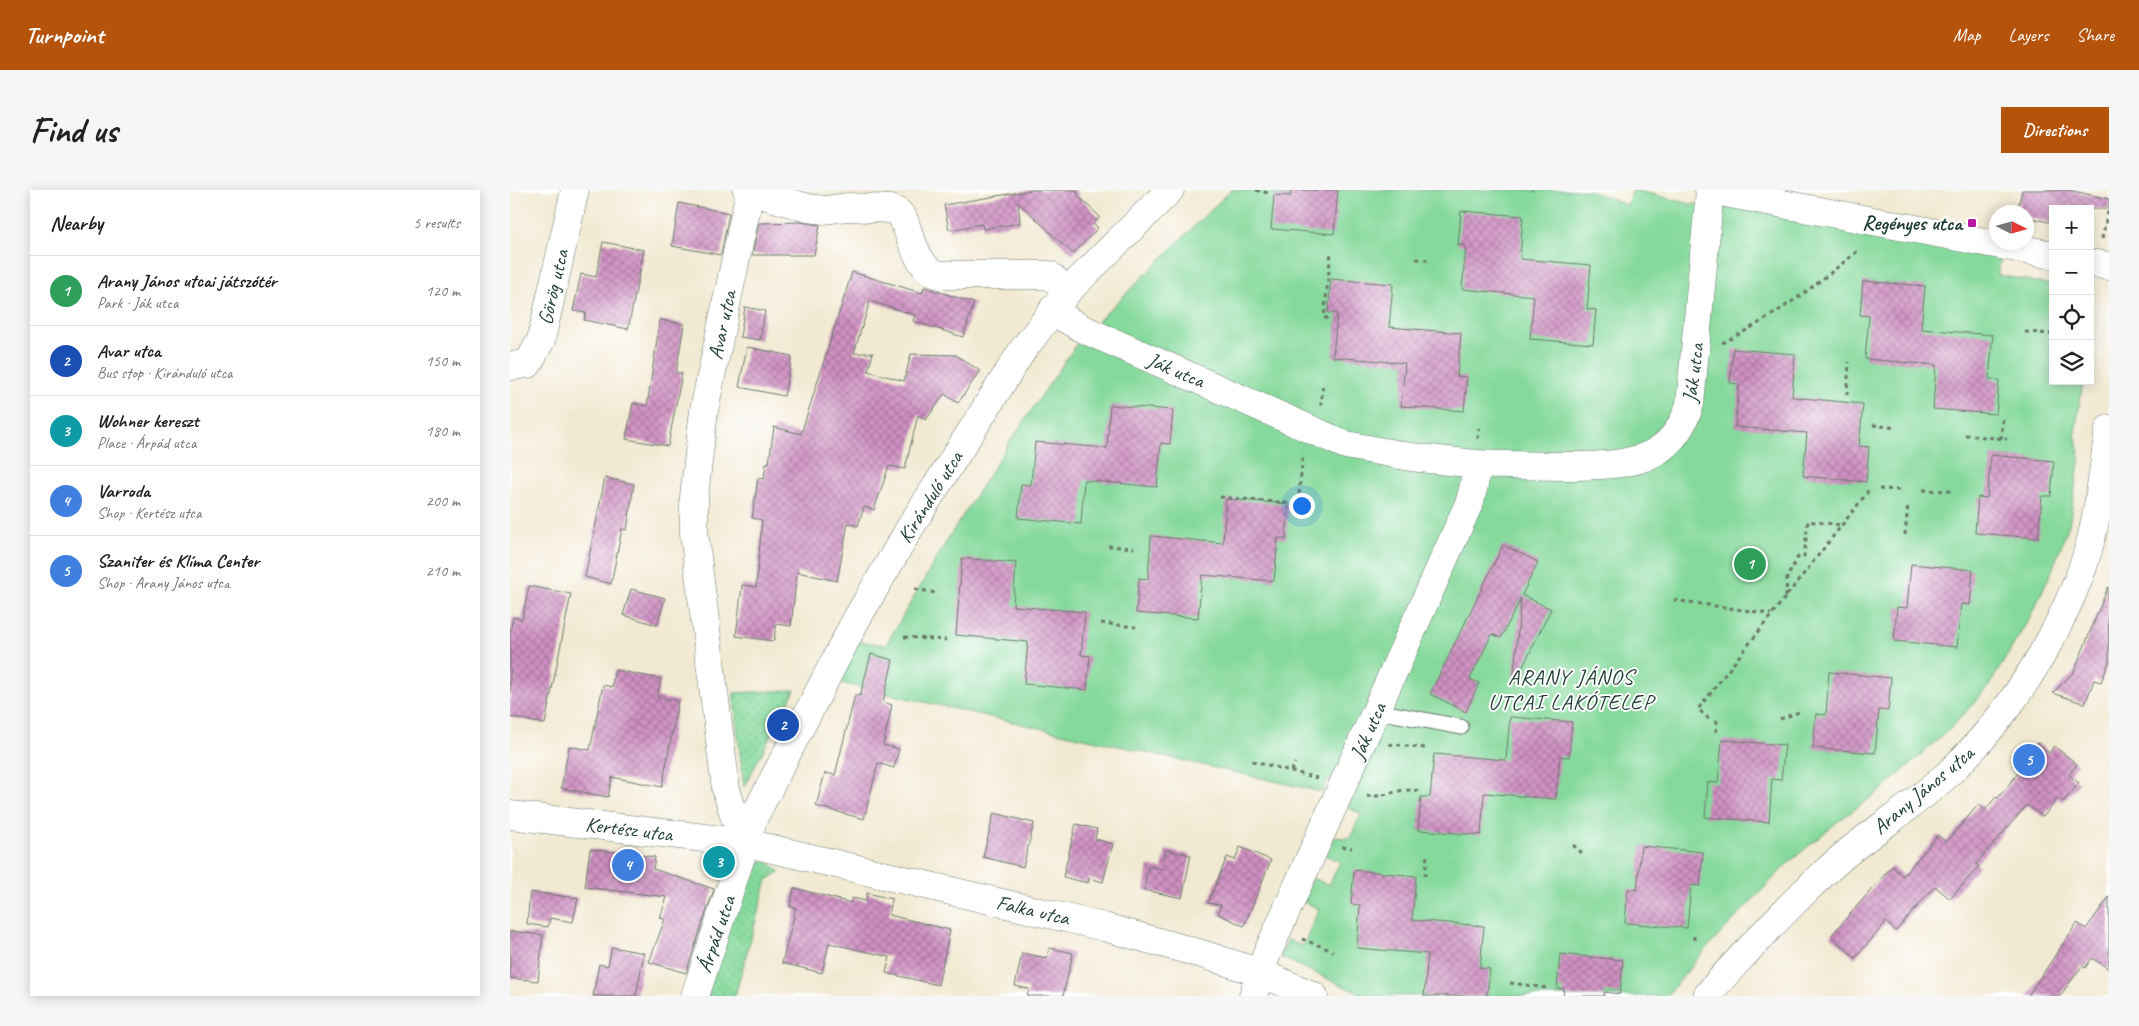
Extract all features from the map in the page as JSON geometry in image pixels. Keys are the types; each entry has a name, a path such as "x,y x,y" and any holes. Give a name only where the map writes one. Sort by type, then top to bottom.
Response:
{"street":[{"name":"Görög utca","path":"510,366 528,364 541,340 575,190"},
{"path":"748,190 808,208 825,210 847,207 868,200"},
{"name":"Avar utca","path":"747,843 734,815 726,789 694,533 694,497 704,410 748,190"},
{"name":"Kiránduló utca","path":"747,843 754,817 856,620 911,526 1006,376 1061,300 1170,190"},
{"name":"Ják utca","path":"868,200 898,212 903,218 924,267 930,273 940,275 1048,275 1061,300 1064,318 1083,329 1346,444 1411,457 1476,464 1531,467 1618,465 1644,458 1673,438 1685,421 1690,404 1697,343 1710,190"},
{"path":"1710,190 2049,254"},
{"name":"Arany János utca","path":"1707,996 1771,925 1852,849 1919,800 1949,774 1975,747 2015,697 2041,656 2078,580 2098,506 2109,429"},
{"name":"Ják utca","path":"1257,984 1266,956 1470,501 1476,464"},
{"name":"Kertész utca","path":"510,815 747,843"},
{"name":"Falka utca","path":"747,843 1104,927 1202,954 1257,984 1314,996"},
{"name":"Árpád utca","path":"695,996 747,843"}],"lane":[{"path":"1377,711 1461,727"}],"path":[{"path":"1256,190 1268,193"},
{"path":"2099,264 2109,207"},
{"path":"1697,343 1718,344 1746,332 1800,298 1860,249"},
{"path":"1328,318 1324,318 1331,251"},
{"path":"1416,258 1428,260"},
{"path":"2025,332 2049,334"},
{"path":"1846,394 1849,362"},
{"path":"2001,439 2003,418"},
{"path":"1873,425 1897,428"},
{"path":"1965,435 2007,439"},
{"path":"1299,494 1303,454"},
{"path":"1709,719 1698,708 1867,493 1868,488"},
{"path":"1879,489 1901,490"},
{"path":"1923,490 1953,490"},
{"path":"1220,497 1298,504"},
{"path":"1905,535 1908,504"},
{"path":"1786,597 1787,576 1799,556 1804,556 1808,521 1842,525"},
{"path":"1108,546 1134,548"},
{"path":"915,589 936,594"},
{"path":"1674,600 1772,614"},
{"path":"1101,624 1136,627"},
{"path":"904,636 946,640"},
{"path":"1780,719 1802,711"},
{"path":"1716,732 1717,719"},
{"path":"1363,742 1425,748"},
{"path":"1252,761 1291,771 1341,789 1355,801 1361,796 1378,797 1400,790 1419,791"},
{"path":"1291,771 1295,763"},
{"path":"1573,845 1582,853"},
{"path":"1425,876 1427,855"},
{"path":"1694,932 1694,940"},
{"path":"1301,938 1333,952"},
{"path":"1510,982 1548,988"}],"green space":[{"path":"1231,190 1588,190 1627,205 1633,190 1635,190 1691,204 1726,205 2001,256 1998,275 2049,284 2049,385 2082,385 2075,433 2080,456 2069,525 2051,573 2029,619 1989,686 1952,727 1879,792 1837,822 1785,866 1704,951 1667,996 1365,996 1280,957 1288,940 1303,946 1319,909 1302,901 1312,878 1329,885 1340,862 1323,854 1331,837 1350,838 1361,814 1347,807 1354,789 1329,778 1322,792 836,682 858,641 886,645 946,542 1011,440 1081,338"},
{"path":"795,690 744,787 734,693"},
{"path":"766,860 780,872 767,880 735,996 702,996 745,869"}],"building":[{"path":"1032,190 1077,190 1078,196 1100,217 1093,224 1098,228 1073,254 1018,202 1020,223 983,229 982,224 949,230 944,205"},
{"path":"1291,190 1338,190 1334,234 1271,229 1274,195 1290,196"},
{"path":"2022,190 2069,190 2109,199 2109,209 2094,209 2094,205 2049,205 2049,222 2034,219 2034,205 2019,205"},
{"path":"679,203 729,213 721,255 672,246"},
{"path":"1461,211 1523,216 1520,259 1591,265 1587,309 1596,310 1593,344 1530,339 1534,296 1462,289 1466,246 1458,245"},
{"path":"800,222 820,225 814,255 752,255 759,223"},
{"path":"603,242 644,250 628,329 584,320 586,313 573,311 581,274 596,277"},
{"path":"852,272 922,293 924,287 974,303 963,337 913,321 915,315 870,301 854,353 873,353 868,371 904,381 911,354 956,355 980,371 958,403 944,394 926,420 918,415 905,469 889,466 874,510 864,507 858,526 848,523 837,581 797,572 791,626 776,624 774,641 736,636 742,585 756,587 762,520 752,518 758,478 764,479 766,463 769,463 774,427 801,434"},
{"path":"1331,279 1393,284 1389,327 1461,333 1457,376 1467,377 1464,411 1401,406 1405,363 1333,357 1337,314 1328,313"},
{"path":"1863,281 1925,286 1921,329 1993,335 1989,379 1999,380 1996,414 1933,409 1936,365 1865,359 1869,316 1860,315"},
{"path":"745,307 765,311 760,340 740,337"},
{"path":"660,320 684,324 676,373 682,373 668,446 626,439 633,403 647,406"},
{"path":"747,347 792,356 784,396 739,387"},
{"path":"1733,349 1795,354 1792,397 1863,404 1859,446 1869,447 1866,482 1803,476 1807,433 1735,427 1739,384 1730,383"},
{"path":"1110,405 1173,410 1170,444 1161,443 1157,487 1084,480 1081,524 1018,518 1021,484 1031,485 1035,442 1107,448"},
{"path":"1991,455 2054,461 2051,496 2042,496 2038,538 1975,533 1978,497 1987,498"},
{"path":"605,478 634,484 627,530 622,529 611,584 585,577"},
{"path":"1226,499 1289,504 1286,539 1278,538 1274,581 1202,575 1198,618 1136,613 1139,578 1148,579 1151,536 1223,543"},
{"path":"1503,545 1538,562 1522,595 1551,609 1515,683 1513,683 1521,598 1501,638 1492,634 1470,679 1479,683 1466,712 1430,694"},
{"path":"962,558 1016,563 1013,606 1085,612 1081,655 1090,656 1087,690 1024,684 1028,642 956,635"},
{"path":"1911,564 1973,570 1970,605 1961,604 1957,647 1894,641 1897,607 1907,608"},
{"path":"529,586 571,594 545,724 510,717 510,633 513,617 522,619"},
{"path":"2108,587 2109,662 2101,682 2094,680 2085,704 2053,693 2074,672"},
{"path":"631,589 665,598 657,625 623,615"},
{"path":"871,654 893,660 883,702 892,705 883,745 899,749 894,768 878,763 864,819 816,806 825,773 835,775 855,695 860,696"},
{"path":"615,670 661,679 657,697 678,701 662,787 612,777 608,797 561,788 569,746 590,750 603,685 612,687"},
{"path":"1829,672 1891,678 1888,711 1879,710 1875,753 1813,748 1816,714 1826,715"},
{"path":"1510,717 1572,722 1569,757 1560,756 1556,799 1484,793 1481,835 1418,830 1421,797 1430,797 1434,754 1506,760"},
{"path":"1722,740 1785,745 1781,780 1772,779 1769,822 1705,817 1708,782 1718,783"},
{"path":"2037,743 2049,753 2054,746 2077,764 2069,775 2079,783 2063,802 2058,798 2043,817 2027,805 1976,864 1979,866 1950,899 1935,886 1896,931 1886,922 1855,958 1831,936 1892,866 1903,876 1938,835 1946,842 1979,804 1985,810 1996,797 1998,798 2019,772 2018,761"},
{"path":"994,813 1034,823 1023,867 983,857"},
{"path":"1076,824 1097,829 1095,839 1113,844 1103,882 1089,878 1088,883 1063,877"},
{"path":"1641,846 1703,852 1700,886 1691,885 1687,928 1625,923 1628,889 1637,890"},
{"path":"1240,847 1271,860 1244,926 1218,914 1221,905 1208,903 1227,857 1235,860"},
{"path":"590,849 655,857 653,869 714,889 686,973 649,962 665,919 660,918 667,897 585,887"},
{"path":"1166,850 1191,855 1182,898 1144,890 1148,866 1162,869"},
{"path":"1354,870 1416,876 1412,920 1484,926 1480,968 1490,969 1487,996 1424,996 1428,954 1357,948 1360,905 1351,904"},
{"path":"794,888 851,903 852,898 866,901 867,893 892,899 889,915 950,930 938,985 886,973 890,957 829,943 822,973 782,963 796,908 790,907"},
{"path":"530,892 578,898 573,922 550,918 548,927 527,924"},
{"path":"2109,897 2109,969 2092,958 2085,968 2082,966 2060,996 2028,996 2077,923 2086,929"},
{"path":"510,931 543,935 538,981 510,978"},
{"path":"612,947 644,953 636,996 593,996 599,964 608,966"},
{"path":"1050,948 1073,953 1063,996 1027,996 1029,989 1015,986 1022,953 1047,958"},
{"path":"1560,954 1623,960 1620,994 1604,992 1604,996 1563,996 1564,989 1557,988"}],"place":[{"name":"Regényes utca","path":"1972,223"},
{"name":"Arany János utcai játszótér","path":"1750,564"},
{"name":"Avar utca","path":"783,725"},
{"name":"Szaniter és Klíma Center","path":"2029,760"},
{"name":"Wohner kereszt","path":"719,862"},
{"name":"Varroda","path":"628,865"}],"district":[{"name":"ARANY JÁNOS UTCAI LAKÓTELEP","path":"1571,688"}]}
